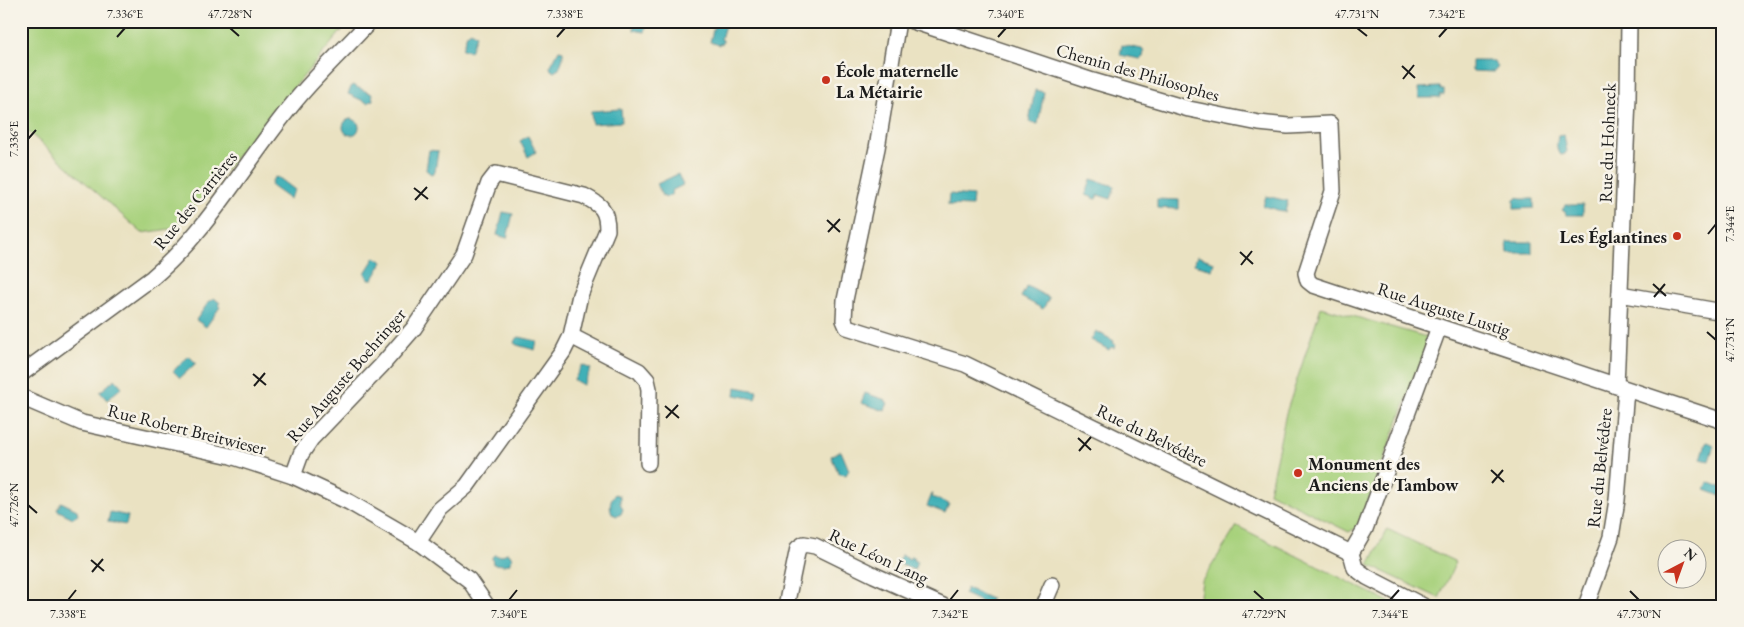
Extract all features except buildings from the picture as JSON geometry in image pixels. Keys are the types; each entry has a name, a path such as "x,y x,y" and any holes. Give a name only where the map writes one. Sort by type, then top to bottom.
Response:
{"street":[{"name":"Rue des Carrières","path":"21,374 169,264 215,209 292,104 370,21"},
{"name":"Rue du Hohneck","path":"1621,388 1620,294 1629,21"},
{"name":"Chemin des Philosophes","path":"898,22 1189,109 1259,123 1288,126 1330,124"},
{"name":"Rue du Belvédère","path":"898,22 877,148 845,300 844,320 847,327 965,364 1352,553"},
{"name":"Rue Auguste Lustig","path":"1330,124 1333,191 1306,273 1308,281 1313,285 1344,297 1723,422"},
{"name":"Rue Auguste Boehringer","path":"293,476 301,454 311,439 381,366 414,328 464,254 489,183 496,174 584,196 603,208 607,220 607,230 580,295 571,336 563,352 471,480 462,491 440,509 418,542"},
{"path":"1620,294 1723,312"},
{"path":"1423,606 1367,577 1355,568 1352,553 1365,529 1439,327"},
{"path":"571,336 640,371 647,380 649,390 648,463"},
{"name":"Rue du Belvédère","path":"1586,606 1611,537 1617,500 1621,388"},
{"name":"Rue Robert Breitwieser","path":"21,396 82,423 231,456 293,476 349,502 418,542 470,580 487,606"},
{"name":"Rue Léon Lang","path":"786,606 798,548 804,544 815,546 874,576 943,606"},
{"path":"1043,606 1052,585"}],"green space":[{"path":"21,21 334,21 348,23 177,228 142,233 21,125"},
{"path":"1321,307 1430,338 1361,519 1356,528 1349,532 1269,492 1286,413"},
{"path":"1237,526 1397,606 1201,606 1199,603 1202,581"},
{"path":"1387,529 1456,562 1439,598 1369,565"}],"water":[{"path":"635,21 647,21 645,32 634,30"},
{"path":"715,22 725,25 721,39 723,40 722,44 720,43 719,45 710,42"},
{"path":"471,31 476,35 470,52 462,49 467,34"},
{"path":"1122,45 1142,49 1144,52 1143,57 1140,59 1120,55"},
{"path":"559,50 563,51 563,58 559,69 554,72 550,67"},
{"path":"1472,61 1494,61 1498,67 1494,72 1472,71"},
{"path":"352,85 372,94 373,100 368,103 348,94"},
{"path":"1440,87 1441,90 1444,90 1444,95 1440,95 1440,98 1419,98 1418,88"},
{"path":"1035,90 1044,92 1038,124 1029,122"},
{"path":"621,109 622,122 592,124 591,111"},
{"path":"348,119 354,119 359,124 357,133 348,135 343,130 343,124"},
{"path":"1564,135 1567,151 1561,155 1557,148 1557,141 1558,136"},
{"path":"528,136 536,152 528,157 520,141"},
{"path":"429,150 438,151 435,172 431,174 426,170"},
{"path":"678,174 683,185 671,191 672,194 665,198 664,195 662,196 657,184"},
{"path":"275,177 278,177 295,190 289,199 271,186 271,182"},
{"path":"1091,179 1115,186 1111,199 1098,195 1096,199 1086,195"},
{"path":"949,194 973,196 972,206 948,205"},
{"path":"1266,196 1288,201 1285,212 1263,206"},
{"path":"1519,197 1521,199 1534,199 1534,208 1514,209 1514,200"},
{"path":"1157,199 1179,200 1179,209 1157,208"},
{"path":"1566,205 1583,205 1583,215 1566,215 1562,210"},
{"path":"503,212 513,214 507,238 497,235"},
{"path":"1507,242 1532,242 1532,253 1508,253"},
{"path":"1197,256 1214,262 1212,270 1194,264"},
{"path":"375,257 383,262 373,279 368,279 365,273"},
{"path":"1027,286 1049,298 1043,309 1021,297"},
{"path":"214,298 220,303 218,305 220,307 206,327 196,320 210,300"},
{"path":"1096,331 1114,341 1113,343 1116,345 1114,348 1111,347 1109,350 1091,340"},
{"path":"519,337 537,341 535,350 514,343"},
{"path":"189,356 196,363 180,378 173,371"},
{"path":"582,365 591,369 583,385 574,380"},
{"path":"115,379 122,387 107,400 100,392"},
{"path":"736,387 757,391 755,399 735,395"},
{"path":"865,393 886,400 888,403 885,410 861,403"},
{"path":"1708,442 1714,445 1709,461 1701,459"},
{"path":"841,451 849,470 846,475 839,474 831,456"},
{"path":"1708,482 1723,488 1723,497 1705,490"},
{"path":"615,494 620,496 620,503 623,509 621,514 617,516 612,514 610,509 610,503"},
{"path":"932,494 932,497 949,504 945,513 927,506"},
{"path":"61,502 77,510 78,515 73,518 57,510"},
{"path":"110,512 128,516 126,525 108,522"},
{"path":"507,553 512,558 509,564 493,564 492,557 494,555 500,556"},
{"path":"901,555 910,559 911,556 914,558 913,560 917,562 914,570 898,563"},
{"path":"967,588 991,599 988,605 964,594"}],"place":[{"name":"École maternelle La Métairie","path":"826,80"},
{"name":"Les Églantines","path":"1677,236"},
{"name":"Monument des Anciens de Tambow","path":"1298,473"}]}
